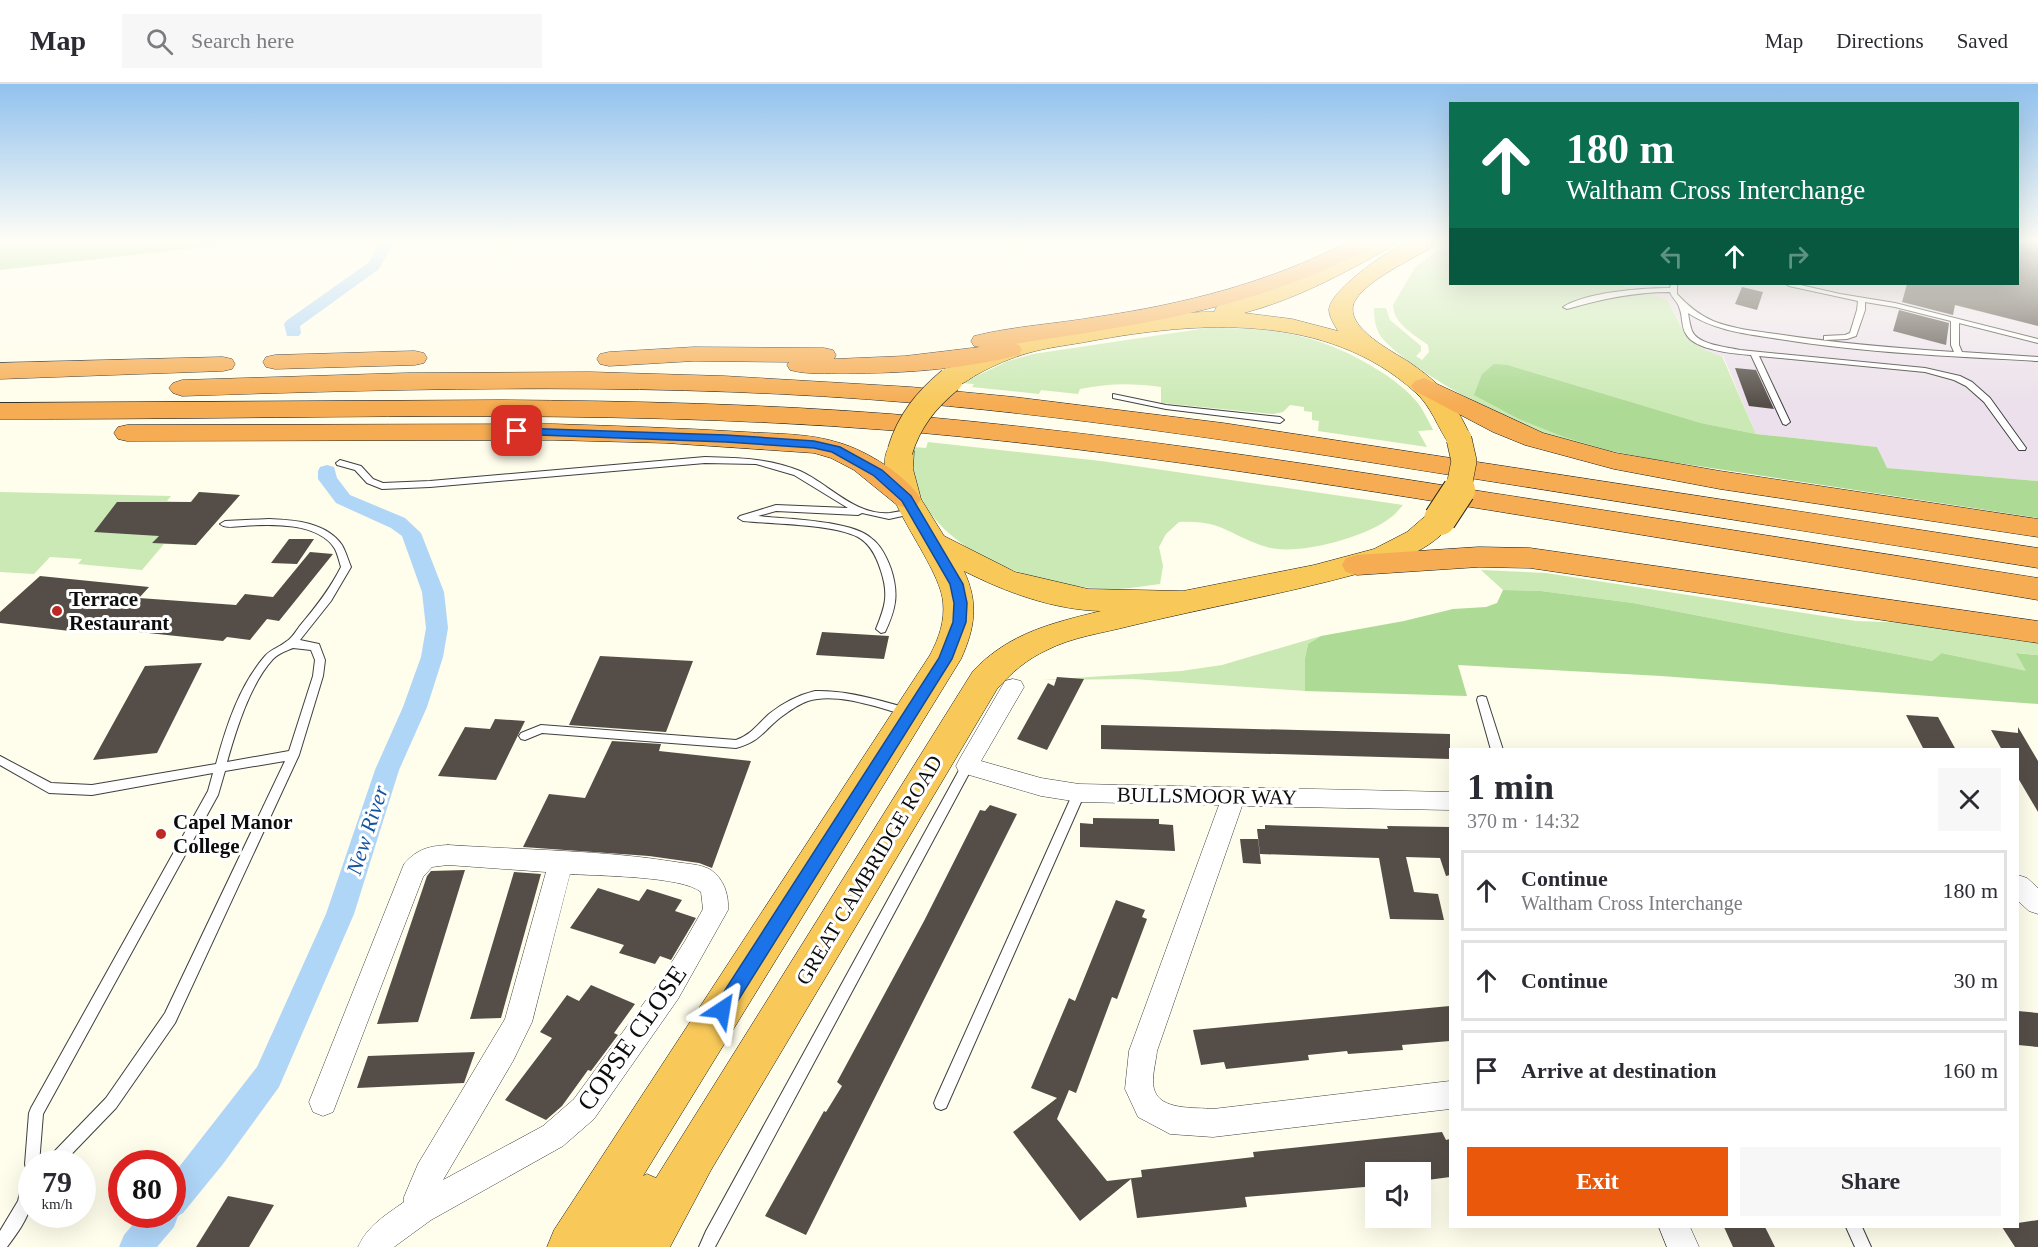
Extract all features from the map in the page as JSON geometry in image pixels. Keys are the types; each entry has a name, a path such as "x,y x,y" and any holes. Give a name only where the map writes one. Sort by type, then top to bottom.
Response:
{"highway":[{"path":"609,359 694,354 865,354 919,349 1163,312 1229,296"},
{"path":"0,371 391,359 609,359 864,367 930,362 1010,350 1185,320 1278,296"},
{"path":"1346,296 1341,314 1346,326 1377,354 1425,386 1513,430 1569,450 1720,480 2038,528"},
{"path":"1185,320 1241,320 1284,325 1331,336 1377,354"},
{"path":"910,505 899,469 900,451 918,411 950,380 971,367 1010,350"},
{"path":"0,391 464,380 669,382 911,395 1164,415 2038,558"},
{"path":"1357,565 1417,539 1440,519 1455,501 1462,487 1465,458 1459,439 1445,413 1425,386"},
{"path":"0,411 436,407 609,408 803,416 948,427 1091,442 1296,470 2038,588"},
{"path":"0,429 182,434 553,432 791,443 824,447 846,454 878,472 910,505 957,584 961,603 960,622 945,659 571,1247"},
{"path":"933,543 1004,579 1060,595 1116,602 1183,602 1357,565 1479,556 1530,558 2038,632"},
{"name":"GREAT CAMBRIDGE ROAD","path":"643,1247 695,1154 916,789 973,698 996,667 1022,647 1053,634 1183,602"},
{"path":"616,1247 709,1103 766,1039"}],"street":[{"path":"967,766 1013,687"},
{"name":"BULLSMOOR WAY","path":"967,766 1041,787 1079,793 1449,801"},
{"path":"1233,798 1143,1051 1139,1089 1149,1107 1170,1120 1213,1123 1449,1095"},
{"name":"COPSE CLOSE","path":"323,1102 416,865 432,856 448,855 654,869 701,878 712,886 716,893 714,910 669,990 584,1109 534,1148 420,1209"},
{"path":"374,1247 386,1233 420,1209 419,1197 429,1175 518,1022 561,862"},
{"path":"2019,887 2038,903"},
{"path":"1674,1228 1683,1247"}],"lane":[{"path":"1567,307 1581,301 1608,296"},
{"path":"1676,296 1683,306 1712,323 1805,341 2038,359"},
{"path":"1849,296 1895,305 2038,341"},
{"path":"1805,341 1847,337 1853,334 1862,299"},
{"path":"1683,306 1689,334 1695,340 1718,348 1925,370 1957,378 1969,384 1987,400 2022,448"},
{"path":"1955,320 1955,345 1959,354"},
{"path":"1754,353 1786,422"},
{"path":"1116,396 1164,415 1280,420"},
{"path":"340,463 358,468 370,481 382,486 430,484 705,460 757,461 797,473 848,505 870,513"},
{"path":"881,629 892,601 885,570 876,548 861,535 836,529 743,518 776,508 823,509 889,516 910,505"},
{"path":"225,524 262,521 290,523 322,532 337,545 346,567 337,586 289,646"},
{"path":"33,1150 36,1113 214,792 220,767 250,684 266,661 282,647 301,643 315,647 320,660 318,676 293,755 170,1018 111,1103 66,1150"},
{"path":"525,736 541,729 736,744 751,741 778,714 805,698 830,695 911,713"},
{"path":"1482,700 1496,748"},
{"path":"0,760 49,788 92,790 293,755"},
{"path":"708,1247 711,1236 787,1094 967,766"},
{"path":"941,1103 1079,793"},
{"path":"0,1243 14,1226 18,1215"},
{"path":"1854,1228 1863,1247"}],"shaded area":[{"path":"1656,296 2038,296 2038,481 1886,468 1877,447 1756,434 1723,356 1706,352 1691,343 1667,300"}],"green space":[{"path":"1398,296 1656,296 1667,300 1687,336 1700,347 1722,356 1756,434 1701,423 1508,365 1611,451 1536,431 1476,403 1428,375 1390,347 1377,329 1374,308 1386,308 1390,320 1421,346 1421,351 1416,356 1422,360 1429,352 1428,345 1401,324 1393,305"},
{"path":"1207,328 1254,329 1296,335 1337,348 1357,358 1389,377 1416,401 1433,430 1418,431 1427,447 1318,431 1319,421 1312,420 1312,412 1304,411 1304,407 1290,405 1283,412 1273,414 1161,403 1161,387 1111,385 1080,389 1078,394 1041,390 1039,394 972,387 974,384 962,383 1008,361 1033,354"},
{"path":"1494,364 1508,365 1701,423 1756,434 1877,447 1887,468 2038,481 2038,518 1611,451 1564,437 1519,419 1474,395 1482,374"},
{"path":"928,442 1101,461 1403,505 1392,517 1364,532 1330,543 1295,549 1267,547 1206,523 1179,522 1166,534 1159,547 1163,566 1160,584 1113,589 1075,586 1042,579 1009,568 977,553 949,534 928,510 916,481 914,447 926,448"},
{"path":"0,492 171,496 167,501 190,502 199,492 240,495 196,545 164,544 142,570 78,564 82,559 50,557 34,574 0,572"},
{"path":"1481,570 1546,573 1856,621 1915,623 2038,641 2038,655 2017,653 2027,672 1943,653 1932,661 1633,603 1541,591 1503,590"},
{"path":"1503,590 1541,591 1633,603 1932,661 1942,653 2026,671 2016,653 2038,655 2038,704 1661,676 1458,665 1467,696 1305,691 1305,658 1308,644 1321,636 1404,621 1453,609 1486,607 1497,603"},
{"path":"1321,636 1308,644 1305,658 1305,691 1133,679 1043,680 1181,671 1222,665"}],"building":[{"path":"1738,296 1762,296 1757,310 1735,304"},
{"path":"1904,296 2038,296 2038,326 1955,305 1953,315 1902,302"},
{"path":"1899,310 1949,323 1946,345 1893,331"},
{"path":"1735,368 1756,370 1774,409 1749,406"},
{"path":"199,492 240,495 196,545 152,543 159,536 94,532 117,502 191,502"},
{"path":"289,539 314,539 297,564 271,563"},
{"path":"310,552 333,554 279,621 267,619 250,640 227,637 223,641 120,630 126,623 81,619 70,631 0,623 0,612 40,576 149,587 139,598 236,605 245,594 273,597"},
{"path":"822,632 889,636 884,659 816,655"},
{"path":"600,656 693,661 666,732 569,725"},
{"path":"202,663 157,753 93,760 145,666"},
{"path":"1057,677 1084,679 1047,750 1017,739 1048,683 1054,686"},
{"path":"1906,715 1938,717 1955,748 1923,748"},
{"path":"495,719 525,721 496,780 438,776 465,727 490,729"},
{"path":"1101,725 1450,734 1449,759 1101,749"},
{"path":"2018,727 2038,761 2038,812 2019,780 2019,748 2001,748 1991,730 2018,733"},
{"path":"612,741 661,744 659,751 751,761 712,868 699,863 649,856 523,847 549,794 585,798"},
{"path":"990,805 1017,814 806,1235 765,1216 824,1111 826,1112 842,1086 837,1082 924,921 980,810 985,811"},
{"path":"1093,818 1159,819 1159,824 1173,825 1175,851 1080,847 1080,823 1093,824"},
{"path":"1265,825 1388,829 1387,826 1449,827 1449,875 1446,876 1440,858 1406,857 1414,892 1438,894 1444,920 1390,919 1379,858 1260,854 1257,829 1265,829"},
{"path":"1240,839 1258,839 1261,864 1243,863"},
{"path":"465,870 418,1022 377,1024 427,876 431,871"},
{"path":"514,872 541,874 501,1018 470,1019"},
{"path":"598,888 639,901 647,889 682,900 675,911 696,918 671,960 660,956 655,964 619,953 624,945 570,928"},
{"path":"1116,900 1145,910 1142,917 1147,919 1117,999 1112,997 1076,1093 1069,1090 1057,1119 1107,1181 1142,1177 1141,1170 1254,1157 1253,1152 1442,1132 1446,1140 1449,1139 1449,1177 1431,1180 1431,1162 1365,1162 1365,1187 1245,1197 1247,1207 1137,1218 1131,1179 1080,1221 1013,1132 1057,1098 1031,1088 1069,998 1075,1001"},
{"path":"591,985 635,1004 614,1033 618,1035 591,1071 588,1070 562,1106 546,1120 505,1100 552,1038 540,1032 567,995 579,1001"},
{"path":"1449,1006 1449,1041 1402,1045 1403,1050 1348,1054 1347,1051 1308,1055 1309,1060 1226,1069 1224,1062 1201,1065 1193,1030"},
{"path":"2019,1011 2038,1013 2038,1047 2019,1045"},
{"path":"475,1052 464,1083 357,1088 368,1056"},
{"path":"228,1196 274,1205 249,1247 196,1247"},
{"path":"2038,1220 2038,1247 2015,1247 2003,1228 2019,1228 2019,1223"},
{"path":"1724,1228 1766,1228 1775,1247 1733,1247"}],"waterway":[{"name":"New River","path":"293,333 292,324 331,296"},
{"name":"New River","path":"186,1185 268,1077 340,914 387,770 415,707 432,657 437,628 433,592 411,533 398,523 343,499 328,479 327,471"},
{"name":"New River","path":"136,1247 151,1228"}],"place":[{"name":"Terrace Restaurant","path":"57,611"},
{"name":"Capel Manor College","path":"161,834"}],"route":[{"path":"517,431 726,439 814,445 836,450 878,472 907,499 957,584 961,603 960,622 945,659 722,1010"}]}
